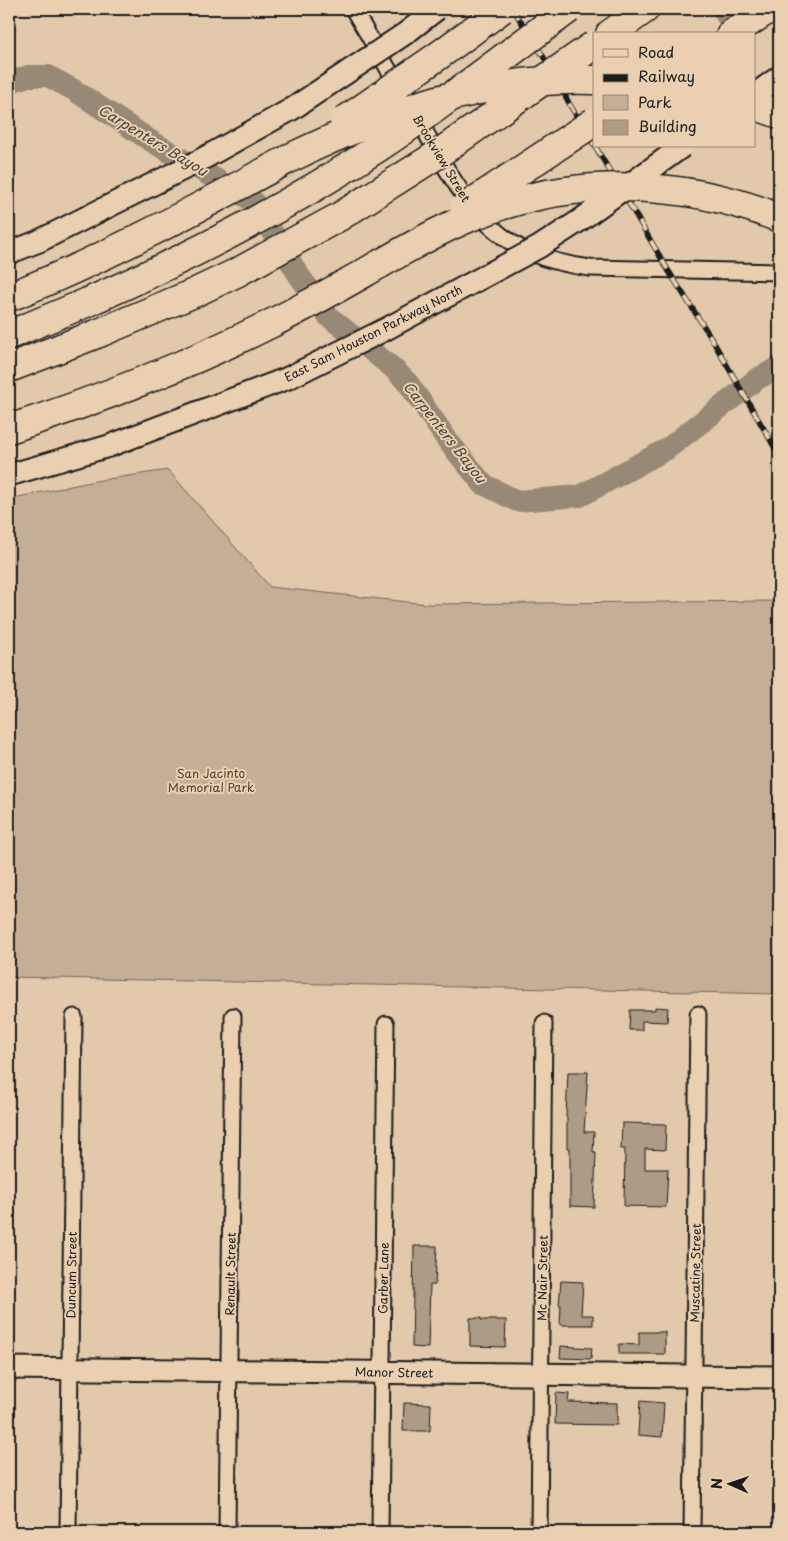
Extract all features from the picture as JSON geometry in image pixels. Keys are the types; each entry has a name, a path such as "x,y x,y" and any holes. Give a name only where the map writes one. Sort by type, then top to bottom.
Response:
{"highway":[{"path":"292,157 438,56 502,9"},
{"path":"9,335 133,283 224,238 324,182 456,94 569,9"},
{"path":"613,32 645,9"},
{"path":"733,32 769,9"},
{"path":"9,368 194,293 238,272 339,217 435,156 593,46"},
{"path":"9,297 66,273 152,231 292,157 371,122 424,103 500,86 533,82 593,80"},
{"path":"756,106 779,114"},
{"path":"380,264 593,123"},
{"path":"9,429 123,389 196,358 302,308 454,224 488,210 540,195 585,189 647,189 703,195 747,206 779,218"}],"main road":[{"path":"9,253 39,241 197,162 292,109 437,9"},
{"path":"756,94 779,77"},
{"name":"East Sam Houston Parkway North","path":"9,475 109,446 288,378 386,329 539,247 579,221 679,148"},
{"name":"Manor Street","path":"9,1368 779,1377"}],"street":[{"name":"Brookview Street","path":"353,9 472,208 495,231 515,245 562,264 590,268 779,272"},
{"name":"Muscatine Street","path":"692,1532 698,1014"},
{"name":"Renault Street","path":"227,1532 233,1016"},
{"name":"Duncum Street","path":"68,1532 74,1017"},
{"name":"Mc Nair Street","path":"539,1532 544,1023"},
{"name":"Garber Lane","path":"380,1532 386,1024"}],"green space":[{"name":"San Jacinto Memorial Park","path":"168,470 270,587 427,604 779,601 779,994 9,977 9,499 95,481"}],"building":[{"path":"655,1007 668,1008 667,1022 642,1021 642,1030 629,1030 630,1010 655,1010"},
{"path":"568,1072 588,1072 584,1132 594,1132 593,1152 596,1152 594,1207 570,1206 570,1148 567,1148 566,1117"},
{"path":"622,1123 666,1124 665,1150 645,1149 645,1169 668,1169 666,1207 624,1206 625,1149 621,1149"},
{"path":"414,1246 437,1246 435,1285 430,1285 428,1348 412,1347"},
{"path":"561,1281 583,1282 581,1315 593,1315 593,1325 560,1325"},
{"path":"470,1318 506,1320 505,1347 470,1346"},
{"path":"639,1332 665,1332 665,1354 619,1354 619,1344 639,1345"},
{"path":"561,1346 592,1348 591,1359 560,1358"},
{"path":"556,1393 569,1394 568,1402 617,1403 617,1425 555,1424"},
{"path":"640,1401 664,1403 662,1437 638,1435"},
{"path":"404,1403 431,1404 430,1431 403,1431"}],"waterway":[{"name":"Carpenters Bayou","path":"723,9 729,20 732,32"},
{"name":"Carpenters Bayou","path":"9,83 28,76 48,76 74,90 151,141 253,201 298,274 328,316 393,368 408,383 448,441 483,484 517,501 580,496 667,449 757,379 779,367"}],"railway":[{"path":"513,9 550,67 593,143"},
{"path":"596,148 668,270 710,336 779,455"}]}
